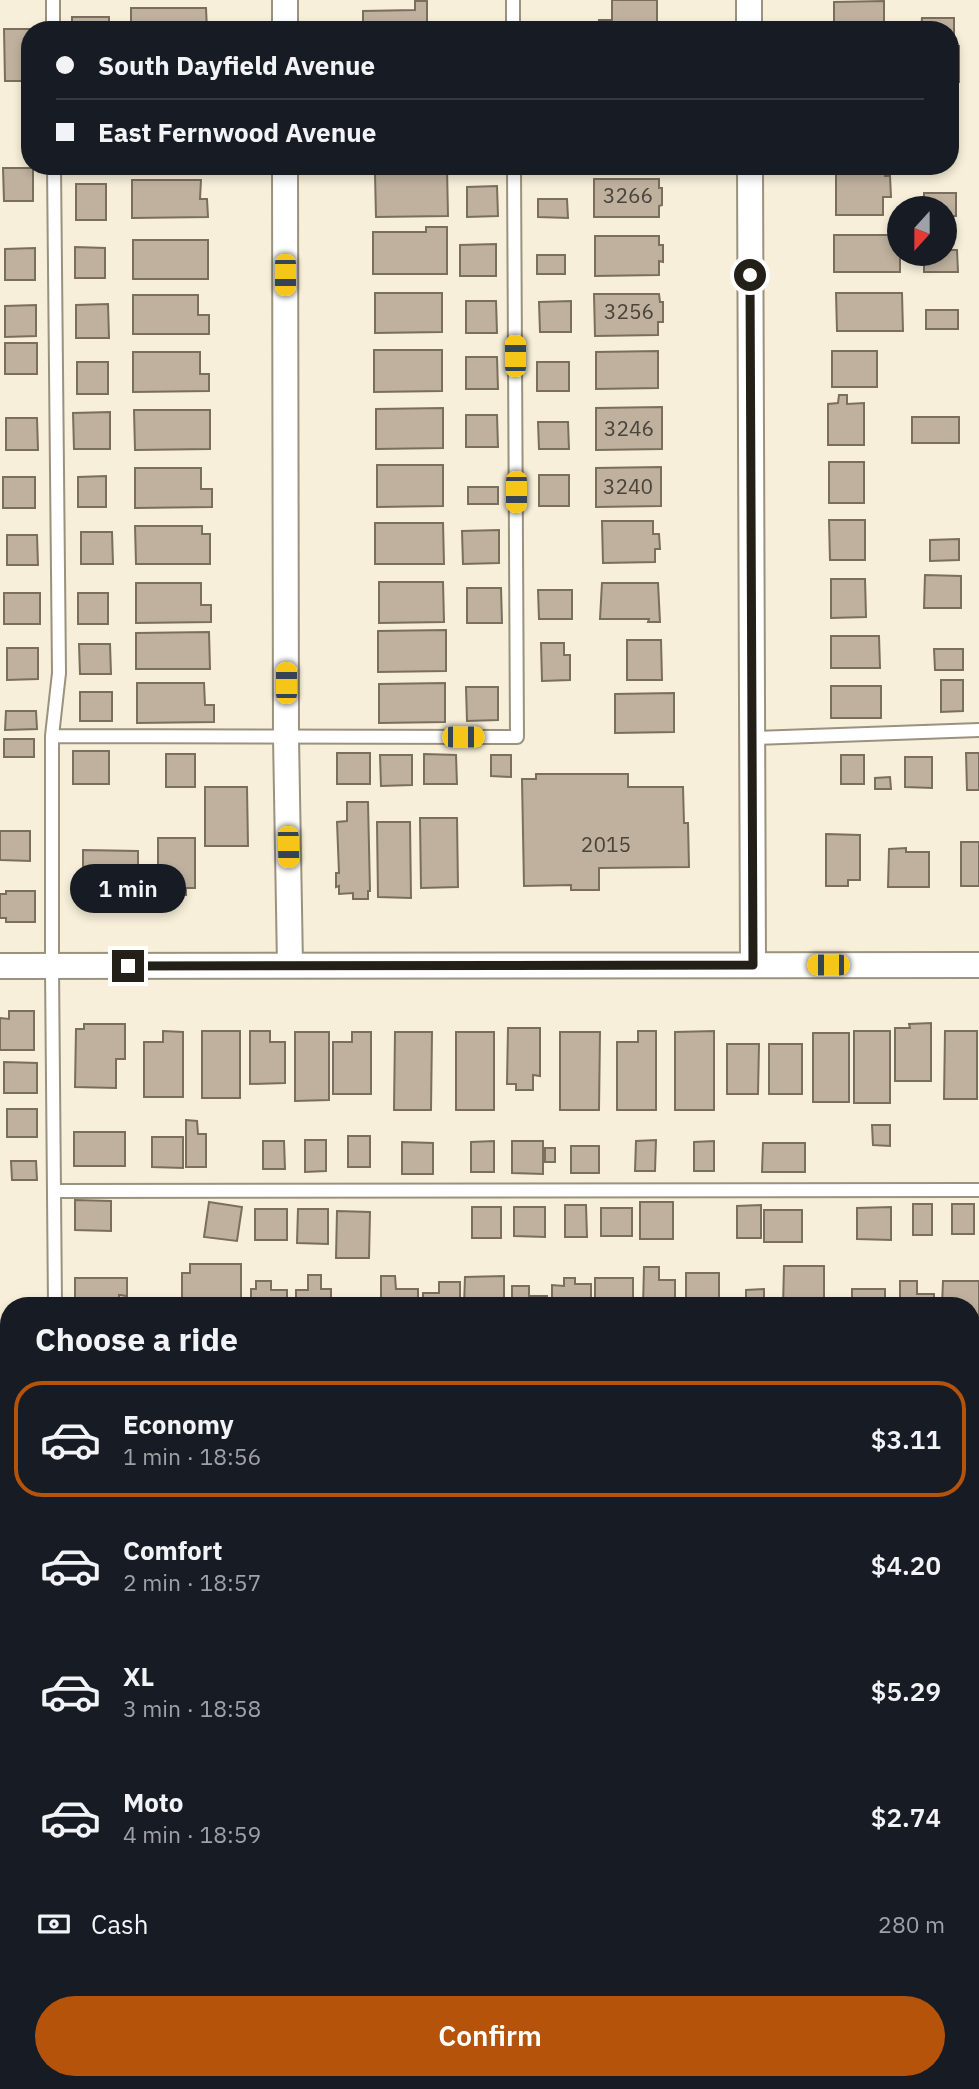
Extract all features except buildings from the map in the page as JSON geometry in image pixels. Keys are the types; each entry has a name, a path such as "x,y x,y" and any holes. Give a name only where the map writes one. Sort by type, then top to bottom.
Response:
{"street":[{"path":"285,0 285,21"},
{"path":"749,0 749,21"},
{"path":"285,175 286,737 290,965"},
{"path":"750,175 753,965"},
{"path":"0,966 979,965"}],"lane":[{"path":"53,0 53,21"},
{"path":"513,0 513,21"},
{"path":"54,175 59,673 52,736 55,1297"},
{"path":"52,736 517,737 514,175"},
{"path":"753,738 979,730"},
{"path":"56,1191 979,1190"}],"route":[{"path":"128,966 753,965 750,275"}]}
